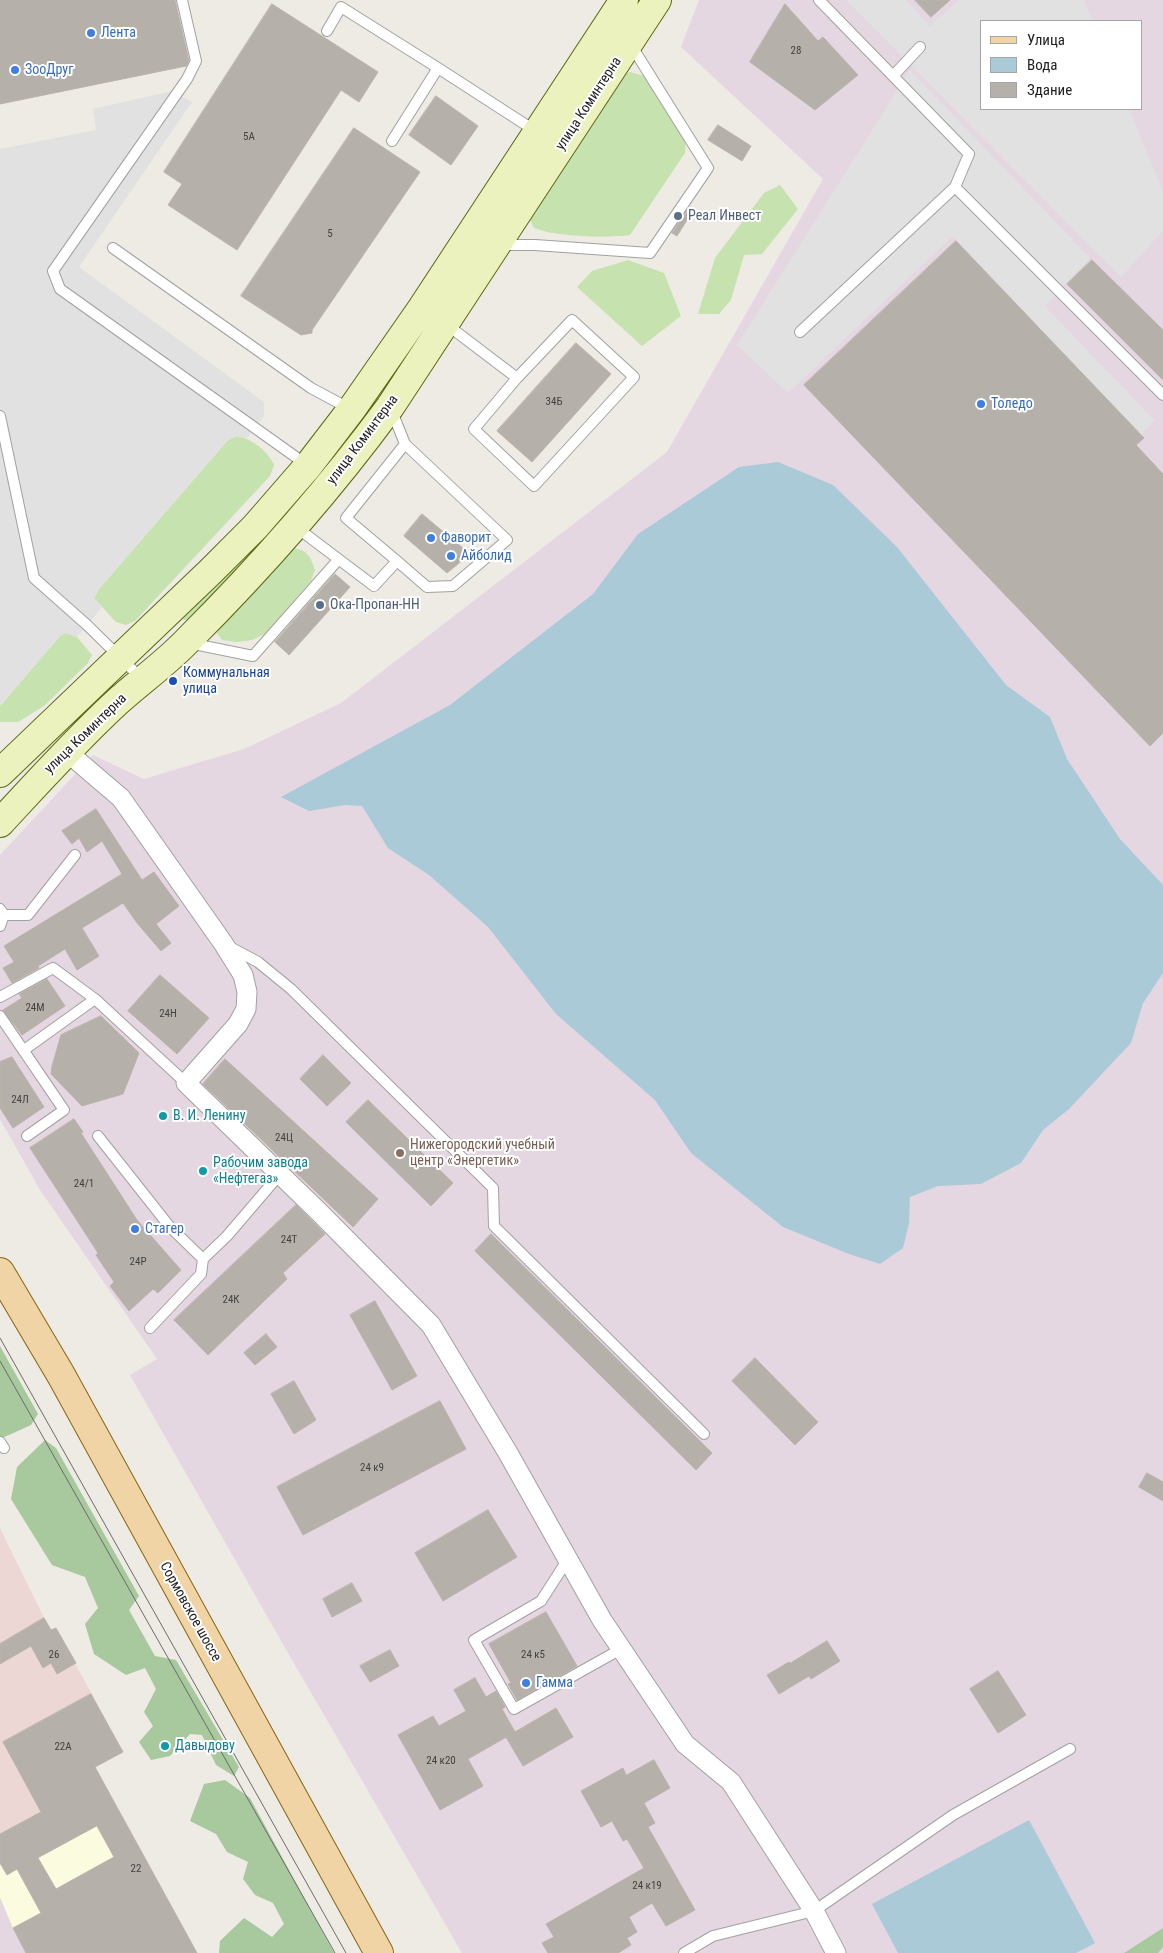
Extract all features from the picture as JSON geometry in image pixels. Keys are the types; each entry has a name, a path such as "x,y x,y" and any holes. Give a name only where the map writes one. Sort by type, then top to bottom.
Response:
{"main road":[{"name":"улица Коминтерна","path":"0,773 21,756 255,527 308,466 351,410 422,308 624,0"},
{"name":"улица Коминтерна","path":"0,823 66,751 186,642 295,526 357,452 390,407 657,0"},
{"path":"422,308 445,323"},
{"name":"Сормовское шоссе","path":"0,1272 61,1376 378,1953"}],"street":[{"path":"66,751 121,798 223,943 243,975 247,992 246,1009 238,1024 186,1083 431,1325 508,1452 602,1620 685,1744 731,1782 814,1912 836,1953"}],"lane":[{"path":"182,0 196,61 187,79 53,271 60,289 308,466"},
{"path":"800,332 955,187 969,154 819,0"},
{"path":"327,31 341,7 538,133"},
{"path":"497,245 535,245 650,253 708,168 629,42"},
{"path":"893,76 920,48"},
{"path":"392,141 438,68"},
{"path":"955,187 1163,395"},
{"path":"113,248 311,388 351,410"},
{"path":"572,320 634,377 534,486 474,429 517,378 572,320"},
{"path":"445,323 517,378"},
{"path":"390,407 405,444 507,540 453,586 427,587 346,518 405,444"},
{"path":"0,416 34,578 87,625 143,680"},
{"path":"295,526 374,586 397,561"},
{"path":"186,642 253,656 338,560"},
{"path":"0,926 2,912 28,914 75,855"},
{"path":"223,943 258,962 291,989 493,1188 494,1226 704,1434"},
{"path":"0,997 53,968 95,999 186,1083"},
{"path":"24,1050 95,999"},
{"path":"0,1016 64,1110 27,1136"},
{"path":"98,1136 170,1226 203,1259"},
{"path":"150,1328 201,1274 203,1259 227,1236 280,1174"},
{"path":"568,1559 541,1602 474,1640 514,1709 622,1649"},
{"path":"684,1953 713,1936 814,1912 953,1815 1070,1749"}],"shaded area":[{"path":"699,0 1163,0 1163,1953 462,1953 130,1375 157,1359 40,1190 0,1119 0,855 93,755 144,779 244,749 341,703 667,452 823,179 681,47"},
{"path":"846,0 906,0 930,26 959,0 1084,0 1093,20 980,20 980,110 1129,110 1163,191 1163,231 1121,277"},
{"path":"910,70 1090,258 1045,306 1154,420 1141,435 953,236 788,393 737,345"},
{"path":"172,91 192,102 79,267 264,402 264,416 247,438 237,436 228,440 99,589 94,598 102,607 77,637 66,633 60,636 0,706 0,149 96,130 93,109"},
{"path":"0,1528 44,1618 51,1630 56,1628 123,1752 95,1767 102,1779 0,1834"},
{"path":"102,1779 197,1953 26,1953 0,1897 0,1834"},
{"path":"0,1897 13,1928 26,1953 0,1953"}],"green space":[{"path":"630,72 644,76 686,139 685,153 630,235 582,236 534,228 529,218 623,75"},
{"path":"780,185 798,209 762,254 744,255 731,300 719,314 698,314 715,258 764,193"},
{"path":"628,260 664,273 681,316 642,346 577,287 592,271"},
{"path":"424,323 430,325 379,403 257,553 189,620 183,620 185,612"},
{"path":"237,436 254,443 264,450 274,465 270,476 135,621 126,625 116,622 94,598 99,589 228,440"},
{"path":"288,548 299,549 309,556 315,570 311,581 265,634 252,640 237,642 222,640 217,633 218,626"},
{"path":"66,633 77,637 92,655 88,663 44,706 18,722 0,722 0,706 60,636"},
{"path":"0,1346 38,1414 31,1425 0,1439"},
{"path":"45,1440 56,1448 139,1596 129,1610 155,1656 176,1660 239,1767 234,1776 216,1765 202,1735 190,1734 170,1756 151,1760 139,1742 153,1726 144,1712 156,1689 145,1668 126,1675 94,1654 85,1624 98,1608 85,1577 52,1565 11,1499 17,1467"},
{"path":"225,1780 250,1798 334,1953 219,1953 220,1941 244,1918 272,1937 284,1924 273,1903 255,1895 243,1879 248,1862 227,1852 216,1834 190,1821 204,1784"},
{"path":"1163,1928 1163,1947 1158,1953 1124,1953"}],"water":[{"path":"778,462 833,485 897,547 1006,685 1050,717 1067,759 1120,839 1163,885 1163,973 1143,1003 1131,1043 1069,1109 1043,1130 1021,1163 981,1184 938,1186 910,1197 909,1223 903,1248 880,1264 849,1254 783,1227 691,1153 655,1100 556,1014 488,927 429,875 388,848 362,806 345,805 309,811 281,797 450,705 593,594 638,534 739,467"},
{"path":"1029,1820 1095,1943 1076,1953 898,1953 872,1904"}],"building":[{"name":"Лента","path":"0,0 175,0 189,61 186,66 0,104"},
{"path":"915,0 950,0 931,17"},
{"path":"272,4 378,72 359,102 341,90 237,250 168,205 182,184 164,172"},
{"path":"785,4 818,41 823,37 858,75 815,110 750,62"},
{"path":"436,96 478,126 451,165 409,135"},
{"path":"718,125 751,146 742,161 708,140"},
{"path":"354,128 420,172 312,330 312,333 301,335 241,296"},
{"path":"688,209 692,212 677,236 672,233"},
{"path":"956,241 1144,438 1136,445 1163,474 1163,733 1150,746 804,385"},
{"path":"1092,260 1163,330 1163,380 1067,284"},
{"path":"576,343 611,374 532,462 497,431"},
{"path":"422,514 470,554 447,573 404,536"},
{"path":"335,574 350,587 289,655 275,642"},
{"path":"96,809 142,880 154,872 179,906 156,924 171,943 161,951 123,903 82,928 99,956 77,970 65,949 38,966 39,968 12,983 3,968 14,962 4,946 122,874 102,841 87,852 79,838 72,844 62,831"},
{"path":"160,975 209,1018 177,1054 128,1011"},
{"path":"47,979 65,1006 22,1035 3,1010 22,998 19,994"},
{"path":"101,1016 139,1053 123,1094 82,1106 51,1074 52,1066 61,1035"},
{"path":"323,1055 351,1083 327,1106 300,1079"},
{"path":"12,1057 44,1107 13,1128 0,1108 0,1062"},
{"path":"225,1059 378,1199 353,1227 203,1084"},
{"name":"Нижегородский учебный центр «Энергетик»","path":"368,1100 453,1183 431,1206 346,1122"},
{"path":"74,1119 137,1220 181,1270 158,1293 153,1289 129,1311 110,1286 114,1282 96,1255 98,1253 30,1148"},
{"path":"296,1205 325,1234 283,1273 287,1279 208,1355 174,1320"},
{"path":"491,1234 712,1453 696,1470 475,1251"},
{"path":"375,1301 417,1376 392,1390 350,1315"},
{"path":"266,1334 277,1347 255,1365 244,1353"},
{"path":"755,1358 818,1422 795,1445 732,1381"},
{"path":"294,1381 316,1420 294,1434 271,1394"},
{"path":"440,1401 466,1449 303,1535 277,1487"},
{"path":"1147,1473 1163,1482 1163,1501 1139,1487"},
{"path":"488,1510 517,1557 443,1601 415,1553"},
{"path":"352,1583 362,1601 332,1617 323,1599"},
{"path":"546,1612 577,1666 517,1700 508,1684 511,1683 489,1644"},
{"path":"44,1618 51,1630 56,1628 76,1663 57,1674 51,1663 43,1668 31,1646 0,1664 0,1644"},
{"path":"827,1641 840,1661 811,1679 809,1676 779,1694 767,1675"},
{"path":"390,1650 399,1666 370,1682 360,1666"},
{"path":"998,1671 1026,1715 998,1733 970,1689"},
{"path":"475,1678 486,1697 496,1691 505,1707 502,1709 515,1732 556,1708 573,1737 523,1766 506,1737 468,1759 483,1786 440,1810 398,1735 433,1716 439,1726 466,1711 454,1690"},
{"path":"91,1694 123,1752 95,1767 197,1953 26,1953 13,1928 41,1913 17,1869 7,1875 0,1863 0,1834 41,1812 3,1742","holes":["97,1826 114,1857 56,1889 38,1858"]},
{"path":"654,1760 670,1788 644,1803 655,1823 648,1827 695,1910 666,1926 652,1903 629,1917 637,1932 627,1938 631,1945 618,1953 548,1953 542,1943 554,1937 546,1924 644,1868 627,1839 623,1841 612,1821 601,1827 581,1791 623,1768 626,1775"}],"tram line":[{"path":"0,1338 346,1953"},
{"path":"0,1361 335,1953"}],"place":[{"name":"Лента","path":"91,33"},
{"name":"ЗооДруг","path":"15,70"},
{"name":"Реал Инвест","path":"678,216"},
{"name":"Толедо","path":"981,404"},
{"name":"Фаворит","path":"431,538"},
{"name":"Айболид","path":"451,556"},
{"name":"Ока-Пропан-НН","path":"320,605"},
{"name":"Коммунальная улица","path":"173,681"},
{"name":"В. И. Ленину","path":"163,1116"},
{"name":"Нижегородский учебный центр «Энергетик»","path":"400,1153"},
{"name":"Рабочим завода «Нефтегаз»","path":"203,1171"},
{"name":"Стагер","path":"135,1229"},
{"name":"Гамма","path":"526,1683"},
{"name":"Давыдову","path":"165,1746"}]}
